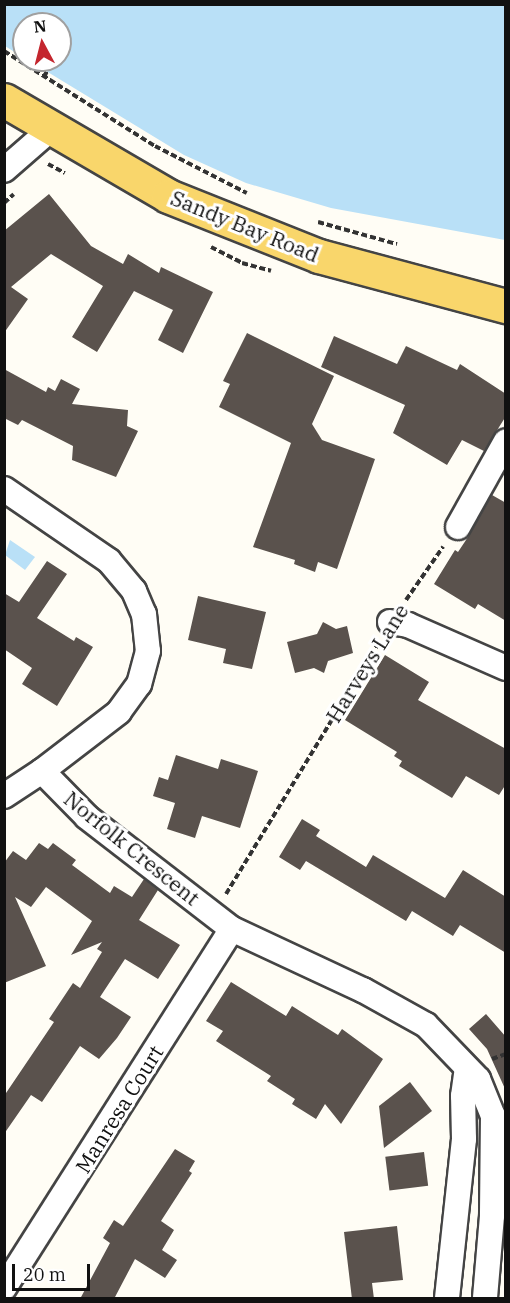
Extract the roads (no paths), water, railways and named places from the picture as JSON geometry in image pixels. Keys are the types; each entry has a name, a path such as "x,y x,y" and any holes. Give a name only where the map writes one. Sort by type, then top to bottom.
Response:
{"main road":[{"name":"Sandy Bay Road","path":"4,100 168,196 319,256 506,306"}],"street":[{"path":"4,170 51,129"},
{"path":"458,527 506,441"},
{"path":"4,489 109,561 134,591 144,614 148,651 139,684 119,712 42,771 4,796"},
{"path":"390,622 408,625 506,668"},
{"name":"Norfolk Crescent","path":"42,771 87,817 232,929 363,990 426,1025 483,1086 493,1116 492,1216 485,1299"},
{"name":"Manresa Court","path":"4,1288 232,929"},
{"path":"447,1299 464,1139 463,1096 467,1069"}],"water":[{"path":"4,5 505,5 505,240 331,208 246,183 184,155 48,72 72,72 72,12 12,12 12,50 5,46"},
{"path":"10,540 35,557 25,570 5,555"}]}
